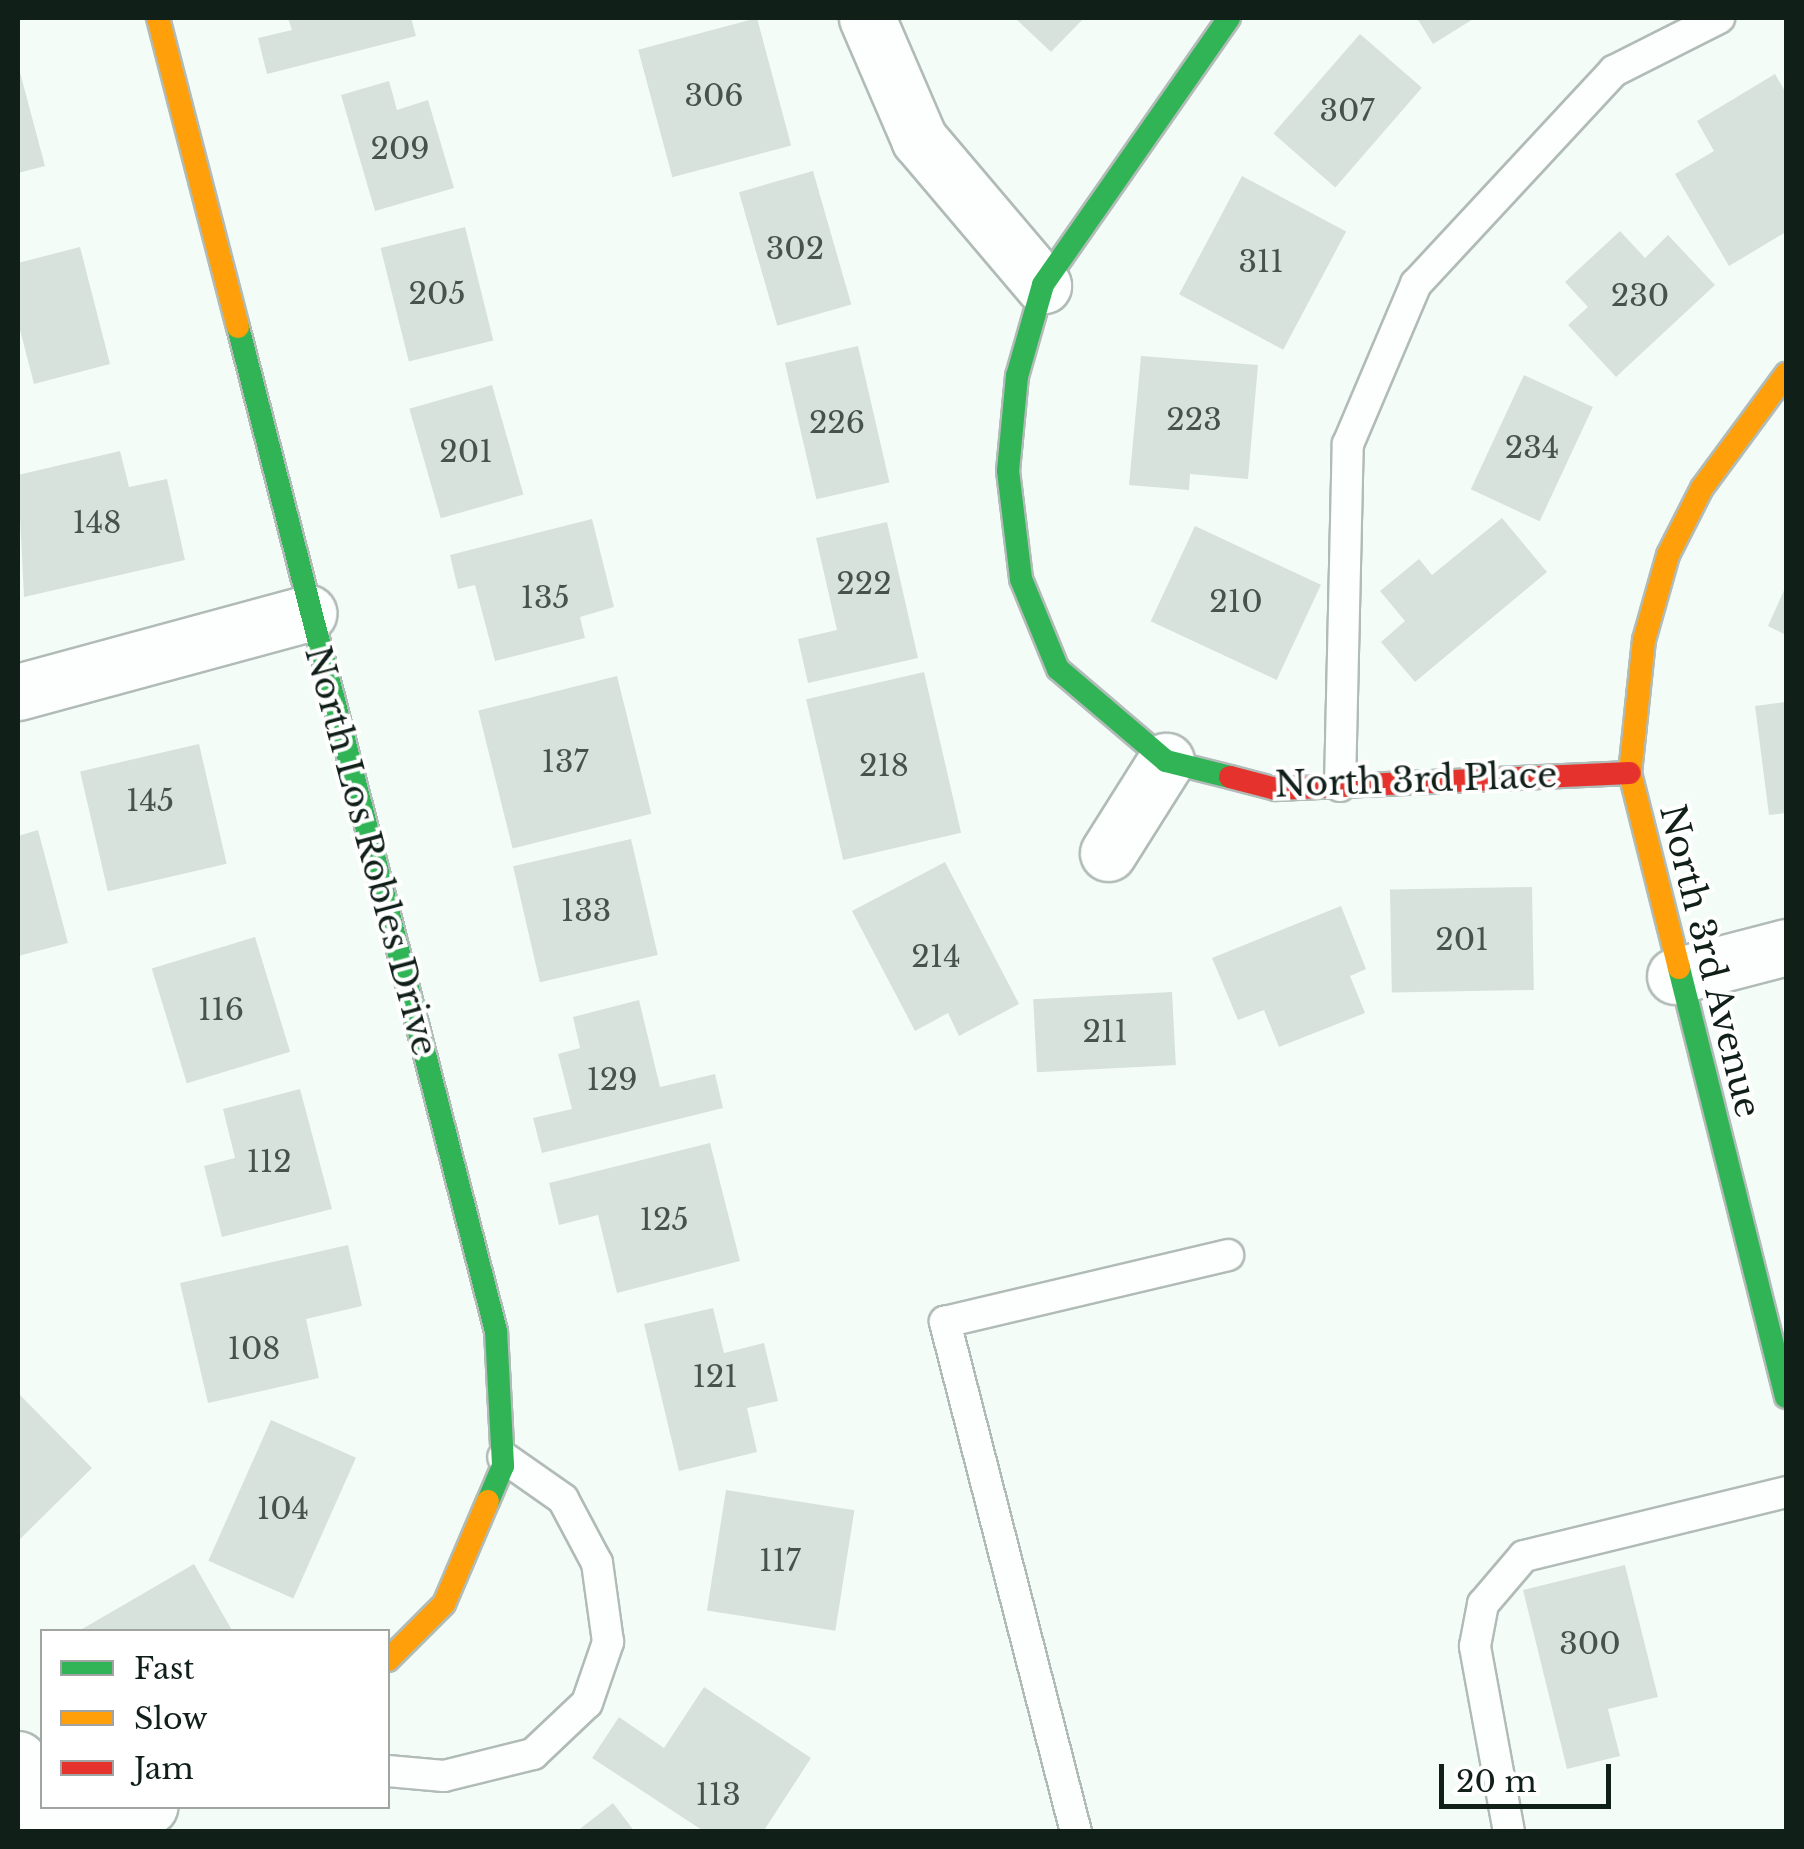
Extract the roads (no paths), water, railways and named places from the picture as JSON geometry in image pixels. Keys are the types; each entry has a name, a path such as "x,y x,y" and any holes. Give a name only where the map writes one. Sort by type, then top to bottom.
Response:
{"street":[{"name":"North Los Robles Drive","path":"158,18 308,613 496,1331 503,1456 444,1604 390,1658"},
{"path":"867,18 919,139 1043,284 1229,18"},
{"name":"North 3rd Place","path":"1043,284 1017,376 1008,471 1021,579 1058,669 1166,761 1276,789 1630,773"},
{"name":"North 3rd Avenue","path":"1786,374 1702,488 1668,555 1644,640 1630,773 1675,976 1786,1397"},
{"path":"18,692 308,613"},
{"path":"1108,853 1166,761"},
{"path":"1675,976 1786,946"},
{"path":"18,1759 46,1832"},
{"path":"54,1832 139,1809"}],"lane":[{"path":"1340,786 1348,444 1416,284 1614,71 1719,18"},
{"path":"1076,1832 945,1322 1228,1256"},
{"path":"390,1771 444,1776 533,1754 587,1704 608,1642 597,1562 563,1499 503,1456"},
{"path":"1509,1832 1475,1646 1483,1604 1524,1556 1786,1492"}]}
